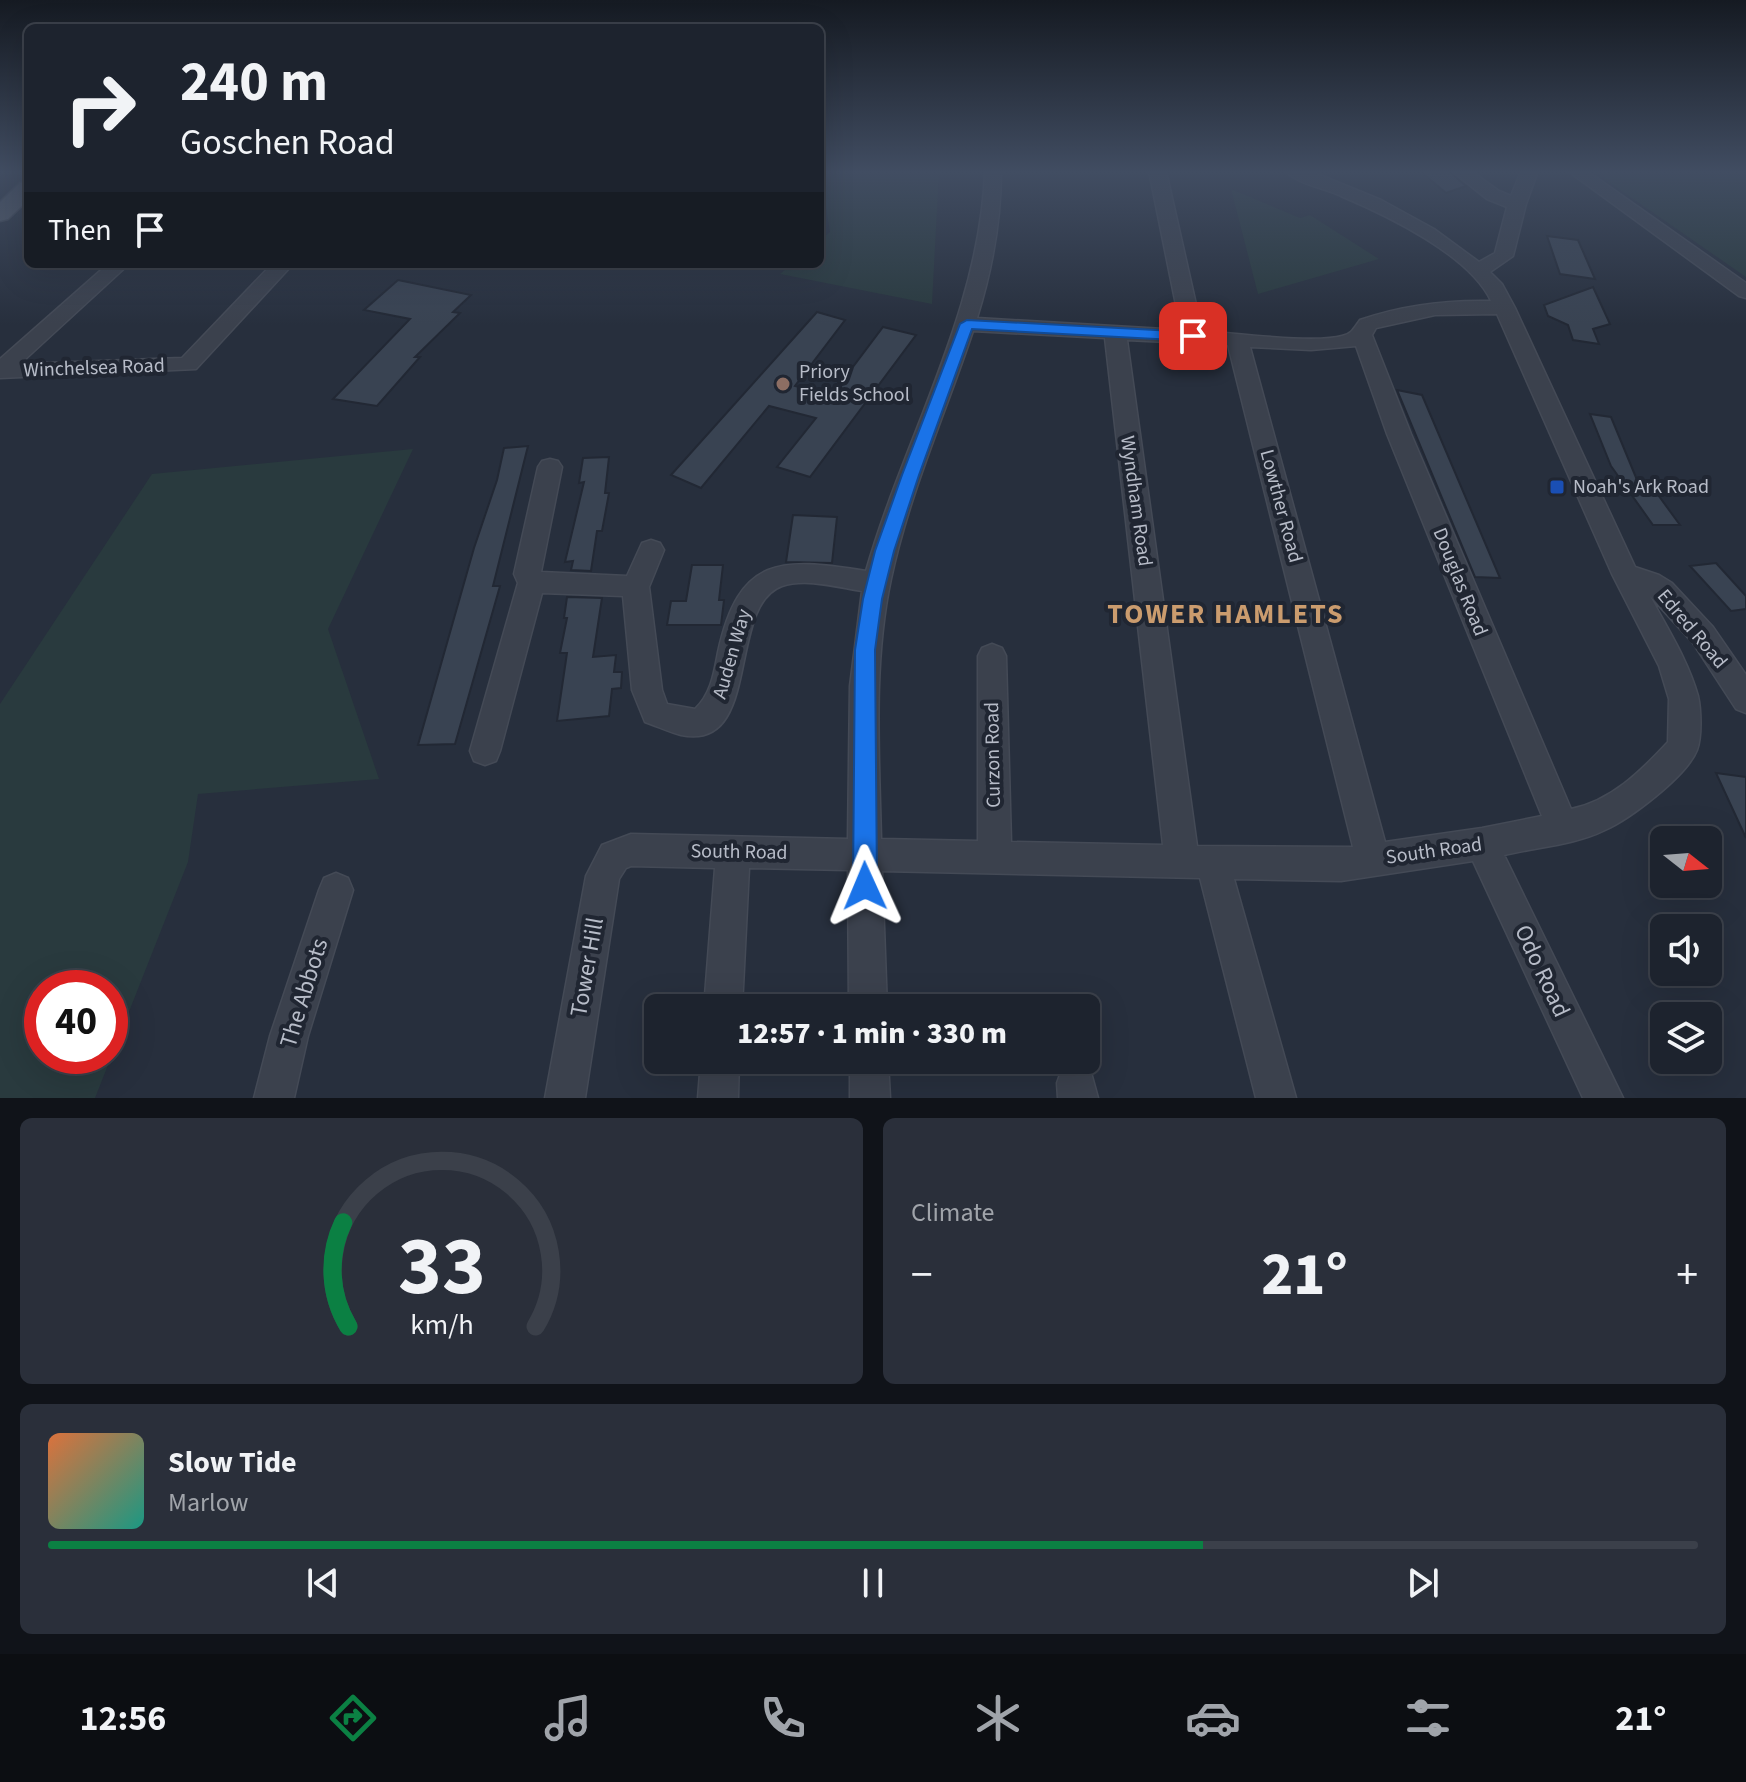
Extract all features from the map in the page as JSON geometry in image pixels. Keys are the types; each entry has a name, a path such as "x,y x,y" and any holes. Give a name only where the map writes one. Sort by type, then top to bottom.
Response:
{"street":[{"path":"868,994 864,856 865,650 876,583 910,475 967,324 991,222"},
{"path":"1168,222 1193,336"},
{"name":"South Road","path":"631,850 864,856 995,855 1341,865 1482,844 1563,828 1611,812 1648,785 1683,747 1686,721 1673,666 1625,574 1495,288 1479,270 1405,222"},
{"path":"1479,270 1504,256 1512,222"},
{"path":"1648,222 1746,292"},
{"path":"0,370 115,268"},
{"name":"Winchelsea Road","path":"0,370 188,364 279,268"},
{"path":"967,324 1311,344 1345,343 1362,335 1367,324 1408,311 1447,306 1505,308"},
{"name":"Wyndham Road","path":"1115,331 1198,863 1276,1098"},
{"name":"Douglas Road","path":"1362,335 1399,434 1563,828"},
{"name":"Lowther Road","path":"1237,339 1373,859"},
{"path":"485,751 531,583 527,574 550,467"},
{"name":"Auden Way","path":"651,550 636,587 647,690 656,713 682,722 702,722 717,706 726,683 744,609 750,594 761,583 772,577 798,573 876,583"},
{"name":"Edred Road","path":"1625,574 1651,583 1674,602 1719,657 1746,700"},
{"path":"531,583 563,581 636,587"},
{"name":"Curzon Road","path":"992,656 995,855"},
{"name":"Odo Road","path":"1482,844 1603,1098"},
{"name":"Tower Hill","path":"565,1098 603,876 614,856 631,850"},
{"path":"724,994 733,851"},
{"name":"The Abbots","path":"274,1098 289,1036 336,890"},
{"path":"718,1098 719,1074"},
{"path":"869,1074 870,1098"}],"shaded area":[{"path":"828,222 936,222 932,304 780,274 787,268 824,268 824,237 830,232"},
{"path":"1240,222 1321,222 1379,259 1258,294"},
{"path":"1667,222 1746,222 1746,277"},
{"path":"413,449 328,629 379,779 198,794 188,862 128,1014 128,970 24,970 24,1074 104,1074 95,1098 0,1098 0,704 152,474"}],"building":[{"path":"1547,236 1578,240 1595,279 1560,274"},
{"path":"398,280 471,295 453,312 460,313 415,357 420,357 377,406 333,399 410,319 364,310"},
{"path":"1593,287 1610,324 1593,329 1599,344 1573,340 1568,325 1548,316 1544,305"},
{"path":"817,312 845,320 795,386 831,396 883,327 916,335 810,477 777,467 816,418 769,406 701,488 671,475"},
{"path":"1397,390 1422,395 1500,578 1475,577"},
{"path":"1590,414 1611,417 1637,480 1641,480 1647,488 1653,488 1680,525 1653,525 1611,466"},
{"path":"528,446 493,586 500,586 455,744 418,745 504,448"},
{"path":"609,457 605,493 609,493 602,531 597,531 591,571 571,570 573,561 565,562 584,482 579,483 583,458"},
{"path":"793,515 837,517 832,563 786,562"},
{"path":"1716,563 1746,596 1746,609 1731,611 1690,566"},
{"path":"692,565 723,565 719,600 724,600 721,625 667,625 671,601 686,601"},
{"path":"567,597 602,598 593,657 616,655 614,672 622,672 621,688 612,689 609,716 557,721 567,653 560,653 567,618 564,618"},
{"path":"1716,773 1746,777 1746,838"}],"place":[{"name":"Priory Fields School","path":"783,384"},
{"name":"Noah's Ark Road","path":"1557,487"}],"district":[{"name":"TOWER HAMLETS","path":"1226,614"}],"route":[{"path":"865,886 865,650 873,599 878,573 910,475 967,324 1193,336"}]}
